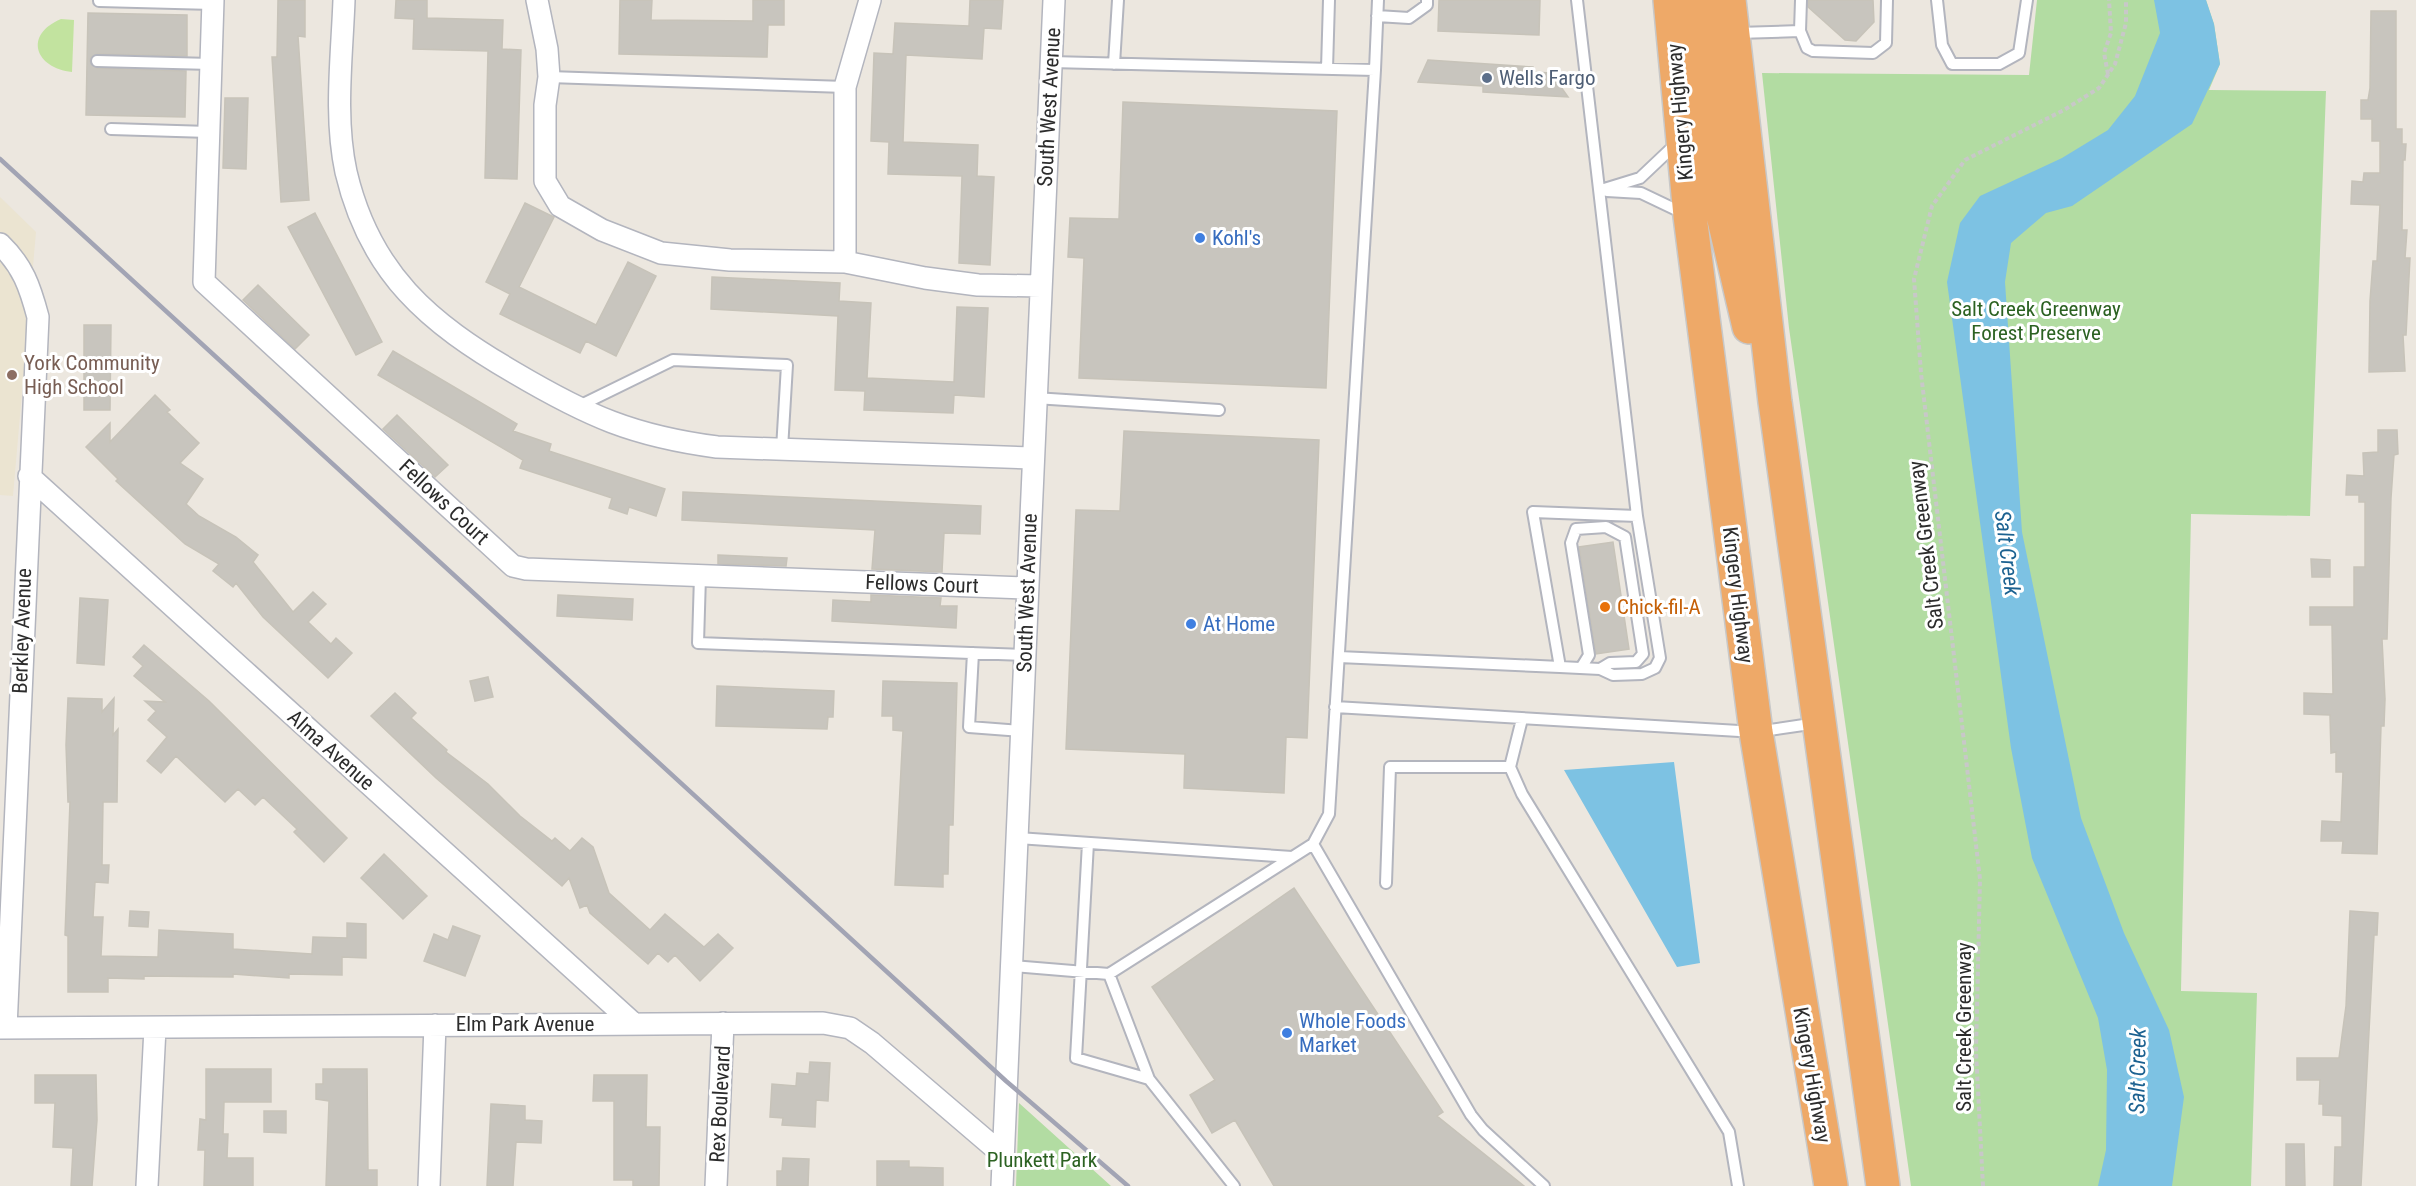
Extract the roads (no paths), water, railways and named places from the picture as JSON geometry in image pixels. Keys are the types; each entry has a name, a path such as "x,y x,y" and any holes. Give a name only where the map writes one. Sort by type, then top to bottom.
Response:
{"highway":[{"name":"Kingery Highway","path":"1670,0 1690,216 1756,732 1831,1186"},
{"path":"1698,0 1718,194 1751,335 1775,402"},
{"path":"1731,12 1775,402 1882,1186"},
{"path":"1817,1186 1819,1118"}],"street":[{"path":"344,0 341,136 352,196 368,235 387,267 416,304 465,344 576,408 626,429 675,442 717,447 1032,458"},
{"path":"537,0 547,49 549,77 543,169 545,181 560,206 602,230 661,253 730,261 845,262 957,282 1041,286"},
{"path":"845,262 845,87 870,0"},
{"name":"South West Avenue","path":"1002,1186 1014,966 1026,588 1054,0"},
{"name":"Fellows Court","path":"213,2 204,282 513,566 526,569 1026,588"},
{"name":"Berkley Avenue","path":"0,244 16,259 29,282 38,317 3,1028"},
{"name":"Alma Avenue","path":"29,476 634,1024"},
{"name":"Rex Boulevard","path":"716,1186 723,1023"},
{"name":"Elm Park Avenue","path":"3,1028 823,1023 850,1028 873,1043 1003,1155"},
{"path":"429,1186 435,1025"},
{"path":"147,1186 155,1028"}],"lane":[{"path":"1114,64 1118,0"},
{"path":"1327,69 1329,0"},
{"path":"1014,966 1109,974 1313,844 1329,814 1378,0"},
{"path":"1377,16 1409,18 1427,5 1427,0"},
{"path":"1339,657 1600,669 1613,675 1642,674 1655,668 1660,658 1637,516 1578,0"},
{"path":"1800,0 1800,31 1803,44 1813,51 1873,53 1886,43 1887,0"},
{"path":"1937,0 1942,45 1952,64 1999,64 2019,53 2026,0"},
{"path":"99,1 213,2"},
{"path":"1731,12 1800,31"},
{"path":"97,61 211,64"},
{"path":"1051,62 1375,70"},
{"path":"549,77 845,87"},
{"path":"111,129 209,132"},
{"path":"1601,190 1640,178 1683,138"},
{"path":"1601,190 1641,193 1690,216"},
{"path":"576,408 673,360 787,365 782,449"},
{"path":"1035,398 1219,410"},
{"path":"1560,667 1533,512 1637,516"},
{"path":"1581,668 1589,655 1571,543 1576,529 1606,527 1625,537 1643,654 1636,662 1610,663 1600,669"},
{"path":"700,576 698,643 1024,656"},
{"path":"973,653 969,727 1021,731"},
{"path":"1335,707 1756,732 1818,723"},
{"path":"1522,719 1510,767 1522,795 1729,1132 1738,1186"},
{"path":"1386,884 1390,767 1510,767"},
{"path":"1018,838 1292,857"},
{"path":"1088,843 1076,1058 1149,1079"},
{"path":"1313,844 1472,1114 1484,1130 1544,1186"},
{"path":"1109,974 1149,1079 1234,1186"}],"water":[{"name":"Salt Creek","path":"2154,0 2206,0 2214,24 2220,64 2192,124 2072,206 2046,213 2011,243 2005,282 2022,532 2081,818 2124,933 2169,1030 2184,1097 2172,1186 2098,1186 2106,1150 2107,1070 2098,1018 2032,858 2011,748 1947,282 1960,223 1980,196 2062,158 2108,130 2135,96 2160,33"},
{"path":"1674,762 1700,963 1677,967 1564,770"}],"railway":[{"path":"0,159 1006,1081 1128,1186"}],"place":[{"name":"Wells Fargo","path":"1487,78"},
{"name":"Kohl's","path":"1200,238"},
{"name":"York Community High School","path":"12,375"},
{"name":"Chick-fil-A","path":"1605,607"},
{"name":"At Home","path":"1191,624"},
{"name":"Whole Foods Market","path":"1287,1033"}],"park label":[{"name":"Salt Creek Greenway Forest Preserve","path":"2036,321"},
{"name":"Plunkett Park","path":"1042,1160"}]}
